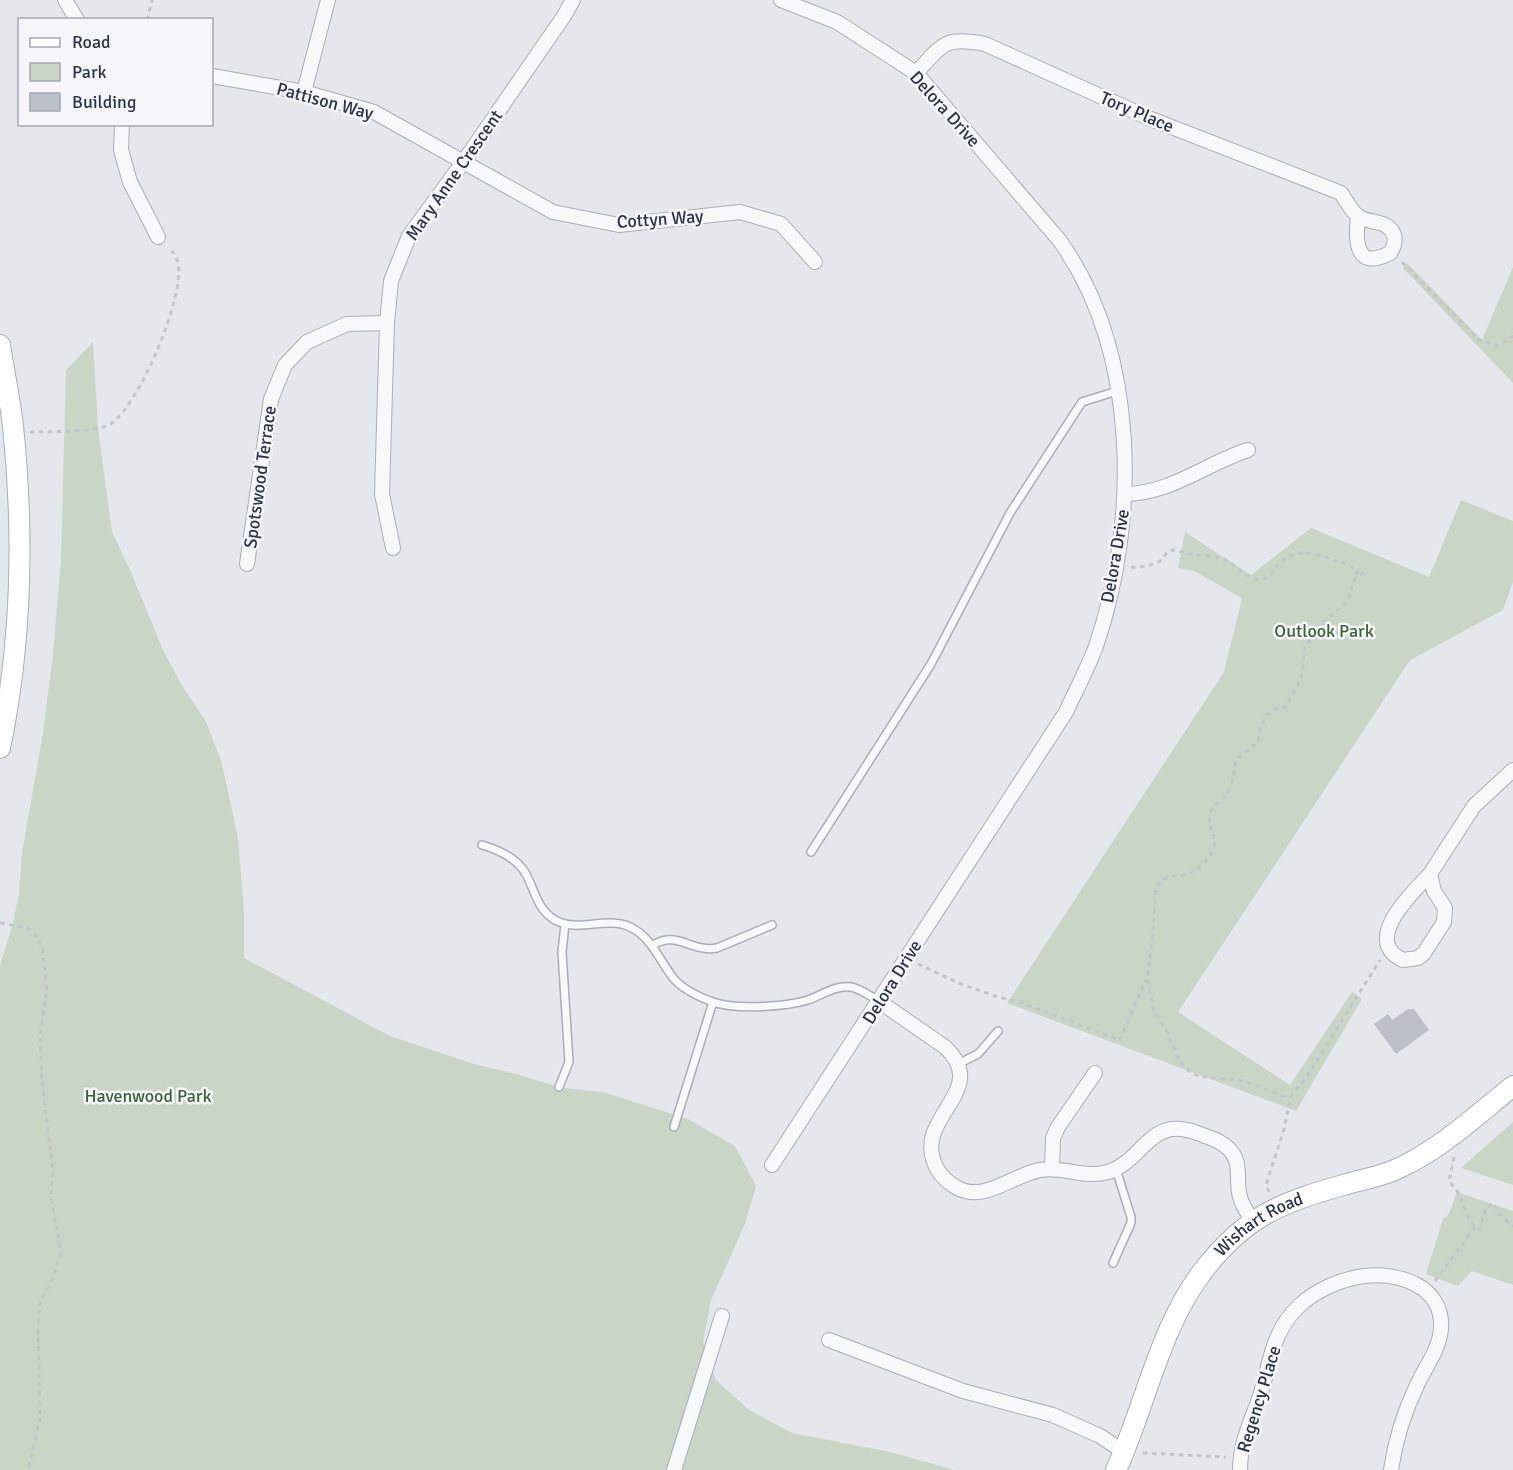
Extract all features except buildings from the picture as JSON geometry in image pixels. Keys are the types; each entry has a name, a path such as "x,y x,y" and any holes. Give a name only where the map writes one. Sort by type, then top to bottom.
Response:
{"street":[{"path":"65,0 76,18"},
{"path":"304,92 328,0"},
{"name":"Mary Anne Crescent","path":"393,548 382,494 387,323 392,281 409,236 464,161 573,0"},
{"name":"Delora Drive","path":"772,1166 1066,712 1096,646 1117,563 1125,494 1124,442 1109,348 1091,293 1072,257 916,73 837,22 781,0"},
{"name":"Tory Place","path":"916,73 941,46 962,40 985,44 1151,119 1341,193 1358,217"},
{"name":"Pattison Way","path":"213,76 304,92 374,112 464,161"},
{"path":"122,126 120,150 130,182 158,237"},
{"name":"Cottyn Way","path":"464,161 553,212 619,225 740,212 781,224 815,262"},
{"path":"1358,217 1384,224 1390,228 1395,238 1390,253 1373,259 1364,256 1358,249 1356,239 1358,217"},
{"name":"Spotswood Terrace","path":"247,564 271,399 285,365 307,342 347,324 387,323"},
{"path":"0,345 13,433 20,519 17,629 7,716 0,748"},
{"path":"1125,494 1155,491 1217,461 1248,450"},
{"path":"1430,874 1434,891 1445,908 1444,922 1424,953 1418,958 1403,960 1390,952 1385,937 1387,930 1407,899 1430,874 1474,806 1513,770"},
{"path":"880,1002 945,1047 958,1064 959,1088 932,1135 931,1155 940,1174 956,1188 966,1192 990,1190 1031,1172 1052,1169 1091,1174 1106,1173 1131,1160 1151,1137 1162,1130 1177,1128 1212,1138 1226,1147 1236,1160 1240,1198 1252,1221"},
{"path":"1052,1169 1053,1138 1095,1072"},
{"name":"Wishart Road","path":"1116,1470 1174,1320 1201,1273 1227,1242 1252,1221 1276,1207 1300,1197 1399,1169 1448,1138 1513,1086"},
{"name":"Regency Place","path":"1240,1464 1245,1434 1262,1388 1271,1352 1288,1318 1299,1305 1322,1289 1343,1280 1363,1276 1380,1275 1397,1278 1413,1282 1427,1291"},
{"path":"1391,1470 1396,1444 1412,1398 1431,1360 1441,1329 1440,1312 1427,1291"},
{"path":"674,1470 722,1316"},
{"path":"829,1340 963,1391 1053,1415 1092,1432 1124,1452"}],"lane":[{"path":"811,852 930,664 1010,513 1082,402 1117,391"},
{"path":"482,845 505,854 518,863 539,904 555,920 565,924 618,924 631,927 652,946 676,980 691,992 712,1002 737,1007 794,1003 837,988 849,987 860,990 880,1002"},
{"path":"559,1087 569,1062 562,952 565,924"},
{"path":"652,946 667,938 708,950 772,925"},
{"path":"674,1127 712,1002"},
{"path":"958,1064 978,1054 998,1031"},
{"path":"1113,1263 1131,1223 1116,1169"}],"path":[{"path":"148,18 152,0"},
{"path":"13,433 98,429 111,423 124,410 146,374 163,335 178,280 178,264 175,255 158,237"},
{"path":"1390,253 1428,287 1479,340 1498,346 1513,336"},
{"path":"1117,563 1125,567 1144,567 1160,561 1172,549 1184,554 1227,561 1245,574 1261,579 1272,574 1281,562 1289,557 1311,552 1329,559 1344,561 1357,571 1358,575"},
{"path":"906,959 961,984 1022,1003 1120,1040 1147,978 1156,890 1159,883 1171,875 1184,875 1191,872 1209,858 1215,843 1210,828 1212,808 1224,799 1230,790 1237,759 1258,742 1260,725 1271,710 1285,707 1300,680 1305,645 1318,633 1320,625 1348,601 1350,584 1358,575 1364,573"},
{"path":"0,923 27,928 32,931 42,946 47,990 39,1035 42,1083 53,1171 51,1196 61,1253 51,1283 40,1301 38,1326 40,1419 28,1470"},
{"path":"1276,1207 1266,1185 1284,1129 1291,1096 1306,1078 1381,958 1390,952"},
{"path":"1147,978 1154,1011 1167,1032 1180,1062 1189,1071 1207,1078 1245,1081 1282,1095 1291,1096"},
{"path":"1448,1138 1457,1145 1449,1181 1460,1194 1475,1227 1480,1230 1485,1211 1493,1203 1500,1215 1511,1226 1513,1221"},
{"path":"1427,1291 1475,1227"},
{"path":"1124,1452 1240,1464"}],"green space":[{"path":"1407,263 1482,340 1513,267 1513,383 1403,268"},
{"name":"Havenwood Park","path":"93,342 98,429 112,532 162,648 181,684 205,720 221,760 238,838 244,910 244,958 390,1036 474,1064 559,1087 606,1093 688,1119 735,1146 756,1186 745,1224 711,1300 703,1342 716,1380 749,1410 792,1433 890,1452 955,1470 0,1470 0,966 19,895 22,853 43,733 53,654 61,559 66,370"},
{"name":"Outlook Park","path":"1461,500 1513,521 1513,582 1503,610 1410,660 1178,1012 1290,1085 1352,992 1362,999 1296,1111 1007,1003 1224,672 1242,598 1194,571 1178,568 1185,532 1251,575 1311,528 1429,577"},
{"path":"1513,1122 1513,1185 1461,1168"},
{"path":"1457,1192 1513,1211 1513,1285 1472,1271 1458,1286 1426,1274 1443,1219 1449,1214"}]}
